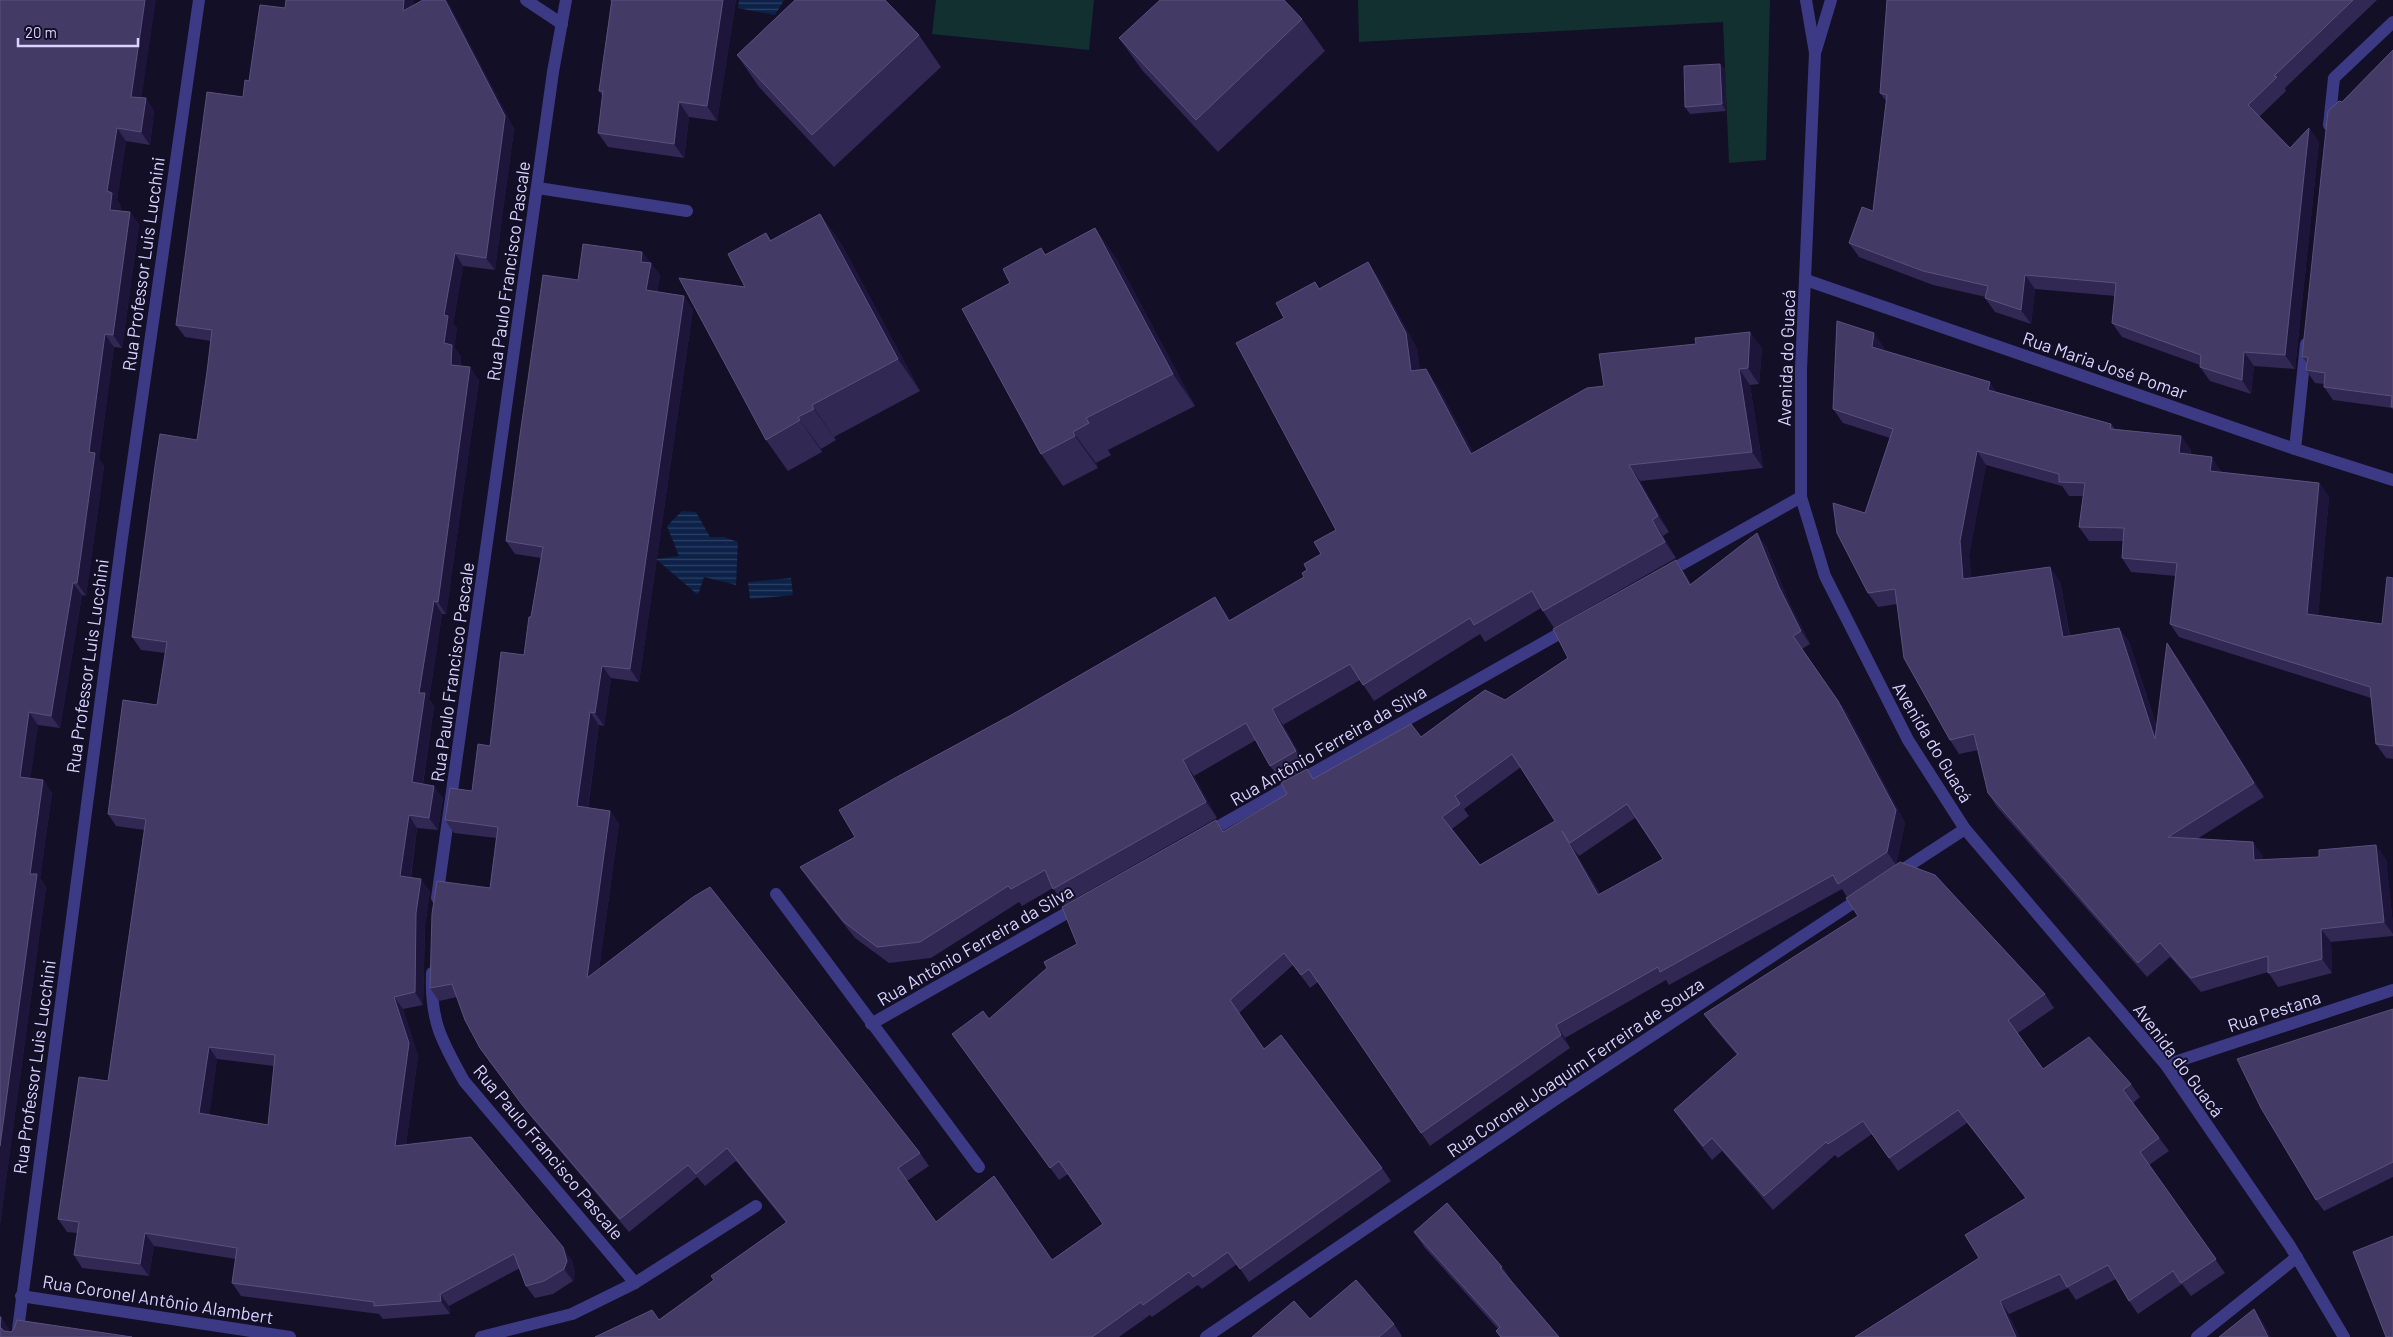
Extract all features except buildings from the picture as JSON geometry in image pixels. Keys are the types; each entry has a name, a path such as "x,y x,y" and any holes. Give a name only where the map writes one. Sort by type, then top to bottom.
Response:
{"street":[{"name":"Rua Professor Luis Lucchini","path":"17,1337 122,538 199,0"},
{"path":"526,0 562,24"},
{"name":"Rua Paulo Francisco Pascale","path":"436,906 553,72 566,0"},
{"name":"Avenida do Guacá","path":"1806,0 1815,53 1802,369 1801,497 1825,576 1850,629 1908,740 1965,829 2166,1065 2298,1257 2344,1337"},
{"name":"Avenida do Guacá","path":"1815,53 1831,0"},
{"path":"2328,136 2334,78 2393,22"},
{"path":"538,188 687,211"},
{"name":"Rua Maria José Pomar","path":"1806,280 2295,449 2393,480"},
{"path":"2295,449 2307,332"},
{"path":"1654,580 1801,497"},
{"name":"Rua Antônio Ferreira da Silva","path":"1193,842 1584,620"},
{"name":"Rua Coronel Joaquim Ferreira de Souza","path":"1206,1337 1559,1097 1965,829"},
{"name":"Rua Antônio Ferreira da Silva","path":"776,894 871,1024 980,1167"},
{"name":"Rua Antônio Ferreira da Silva","path":"871,1024 1089,901"},
{"name":"Rua Paulo Francisco Pascale","path":"432,964 431,1002 443,1044 464,1080 635,1283"},
{"name":"Rua Pestana","path":"2166,1065 2393,990"},
{"path":"481,1337 572,1314 635,1283 756,1206"},
{"path":"2197,1337 2298,1257"},
{"name":"Rua Coronel Antônio Alambert","path":"21,1296 290,1337"}],"green space":[{"path":"936,0 1094,0 1089,50 932,34"},
{"path":"1358,0 1770,0 1766,160 1729,163 1723,22 1359,42"}],"water":[{"path":"739,0 784,0 775,15 738,8"},
{"path":"682,511 696,512 710,537 724,537 738,542 736,585 704,577 698,595 656,559 679,556 667,526"},
{"path":"791,578 793,595 750,599 748,582"}]}
